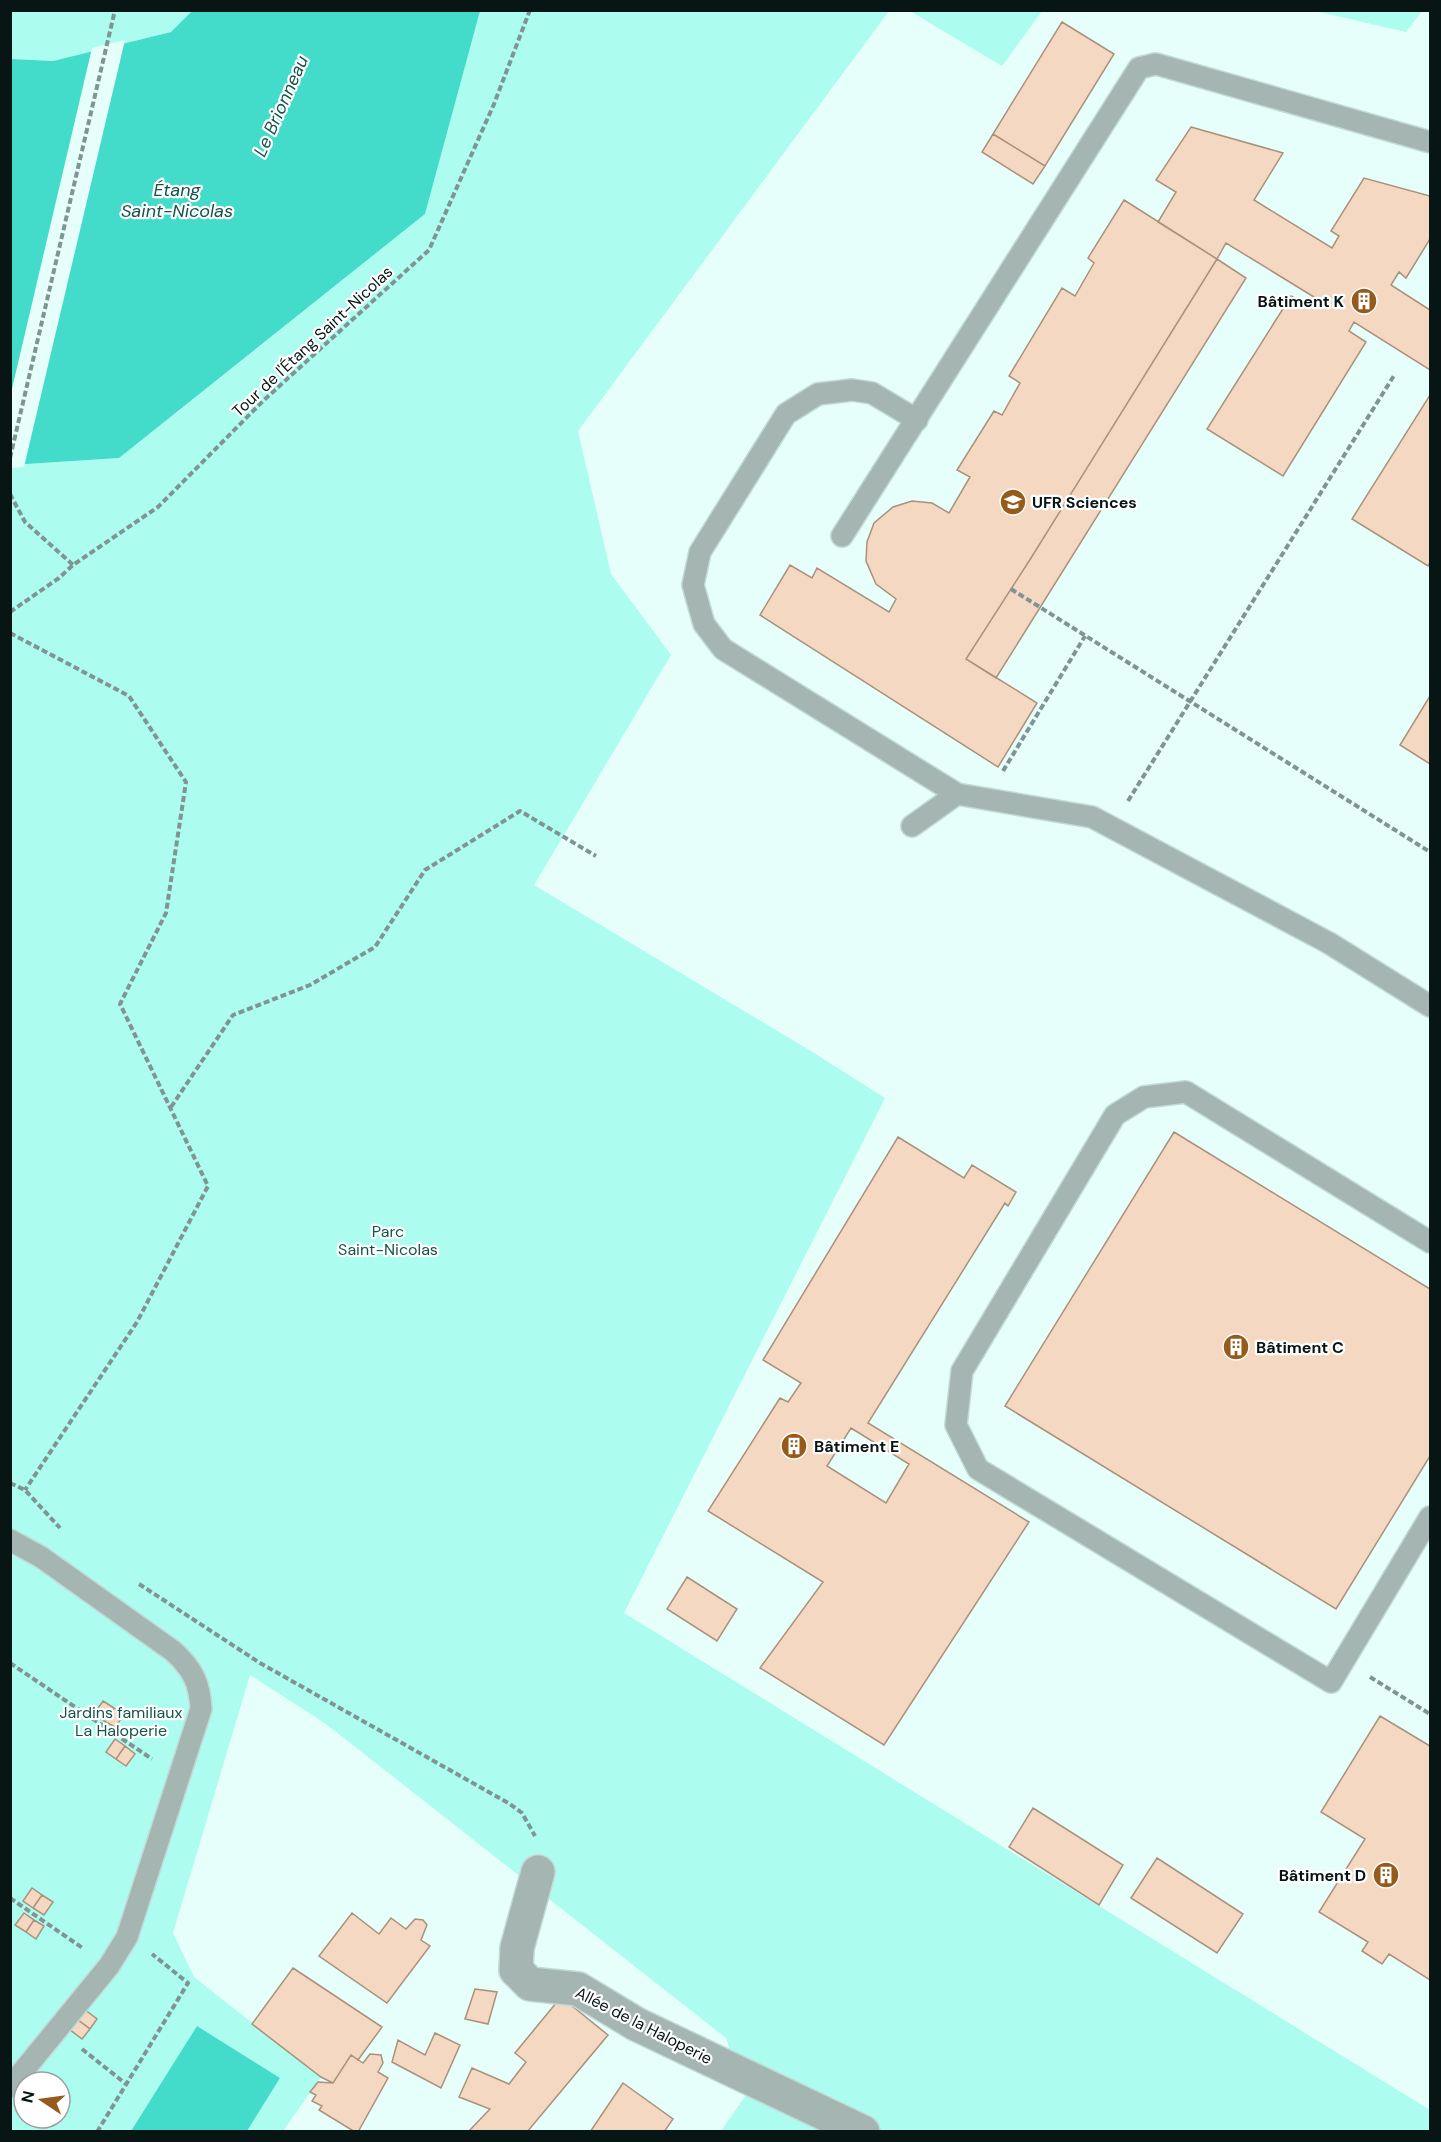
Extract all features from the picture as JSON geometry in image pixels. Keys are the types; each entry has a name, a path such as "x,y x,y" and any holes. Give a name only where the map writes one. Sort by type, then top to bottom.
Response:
{"street":[{"name":"Allée de la Haloperie","path":"538,1872 517,1948 516,1970 530,1984 579,1989 636,2025 863,2132"}],"lane":[{"path":"842,536 1139,68 1156,64 1431,142"},
{"path":"917,420 872,393 852,390 818,394 786,414 700,552 693,585 704,624 723,649 957,794 1092,817 1329,943 1431,1006"},
{"path":"912,826 957,794"},
{"path":"1431,1242 1186,1092 1144,1097 1115,1115 962,1371 956,1425 978,1469 1331,1682 1431,1517"},
{"path":"10,1540 40,1557 187,1663 196,1678 201,1708 127,1937 109,1966 10,2087"}],"path":[{"path":"10,458 115,10"},
{"name":"Tour de l'Étang Saint-Nicolas","path":"10,612 158,507 264,400 429,250 494,104 530,10"},
{"path":"1112,828 1395,374"},
{"path":"10,494 25,522 74,565"},
{"path":"1011,589 1431,852"},
{"path":"10,633 129,696 186,782 166,913 120,1004 208,1186 137,1322 25,1490"},
{"path":"1000,777 1085,636"},
{"path":"171,1107 232,1015 310,985 375,947 425,870 520,811 596,856"},
{"path":"10,1483 25,1490 66,1534"},
{"path":"132,1580 260,1663 510,1804 522,1813 537,1839 538,1872"},
{"path":"1344,1661 1431,1714"},
{"path":"10,1663 180,1778"},
{"path":"10,1898 109,1966"},
{"path":"97,2132 188,1983 127,1937"},
{"path":"57,2030 126,2084"}],"green space":[{"path":"11,11 192,11 171,32 53,61 11,59"},
{"name":"Parc Saint-Nicolas","path":"480,11 889,11 578,431 611,574 671,655 534,885 885,1098 624,1613 1430,2110 1430,2131 721,2131 746,2095 726,2038 326,1724 250,1675 173,1933 194,1977 321,2077 283,2131 247,2131 280,2078 197,2026 131,2131 11,2132 11,465 119,458 425,214"},
{"path":"910,11 1042,11 1002,66"},
{"path":"1315,11 1422,11 1406,32"}],"water":[{"name":"Étang Saint-Nicolas","path":"192,11 480,11 425,214 119,458 11,465 11,59 53,61 171,32"},
{"path":"197,2026 280,2078 247,2131 131,2131"}],"pier":[{"path":"125,40 24,467 10,468 11,393 92,48"}],"building":[{"path":"1062,22 1114,54 1045,166 993,134"},
{"name":"Bâtiment K","path":"1191,127 1283,153 1254,200 1332,248 1339,236 1331,231 1364,178 1430,196 1430,239 1406,278 1399,272 1391,285 1430,310 1430,370 1354,322 1349,331 1366,342 1283,476 1207,429 1291,296 1308,305 1314,297 1226,243 1217,259 1158,222 1176,192 1156,180"},
{"path":"993,134 1045,166 1033,184 982,152"},
{"path":"1124,200 1217,259 966,659 1037,703 998,767 760,615 790,565 812,578 817,568 889,612 896,599 876,584 866,561 867,542 874,523 893,507 912,501 932,503 949,513 970,477 957,470 994,411 1002,415 1020,383 1009,376 1062,288 1075,296 1094,263 1088,258"},
{"path":"1217,259 1246,278 996,678 966,659"},
{"path":"1430,395 1430,563 1428,566 1352,519"},
{"path":"1430,696 1430,764 1400,745"},
{"name":"Bâtiment C","path":"1174,1132 1430,1289 1430,1456 1336,1609 1005,1406"},
{"name":"Bâtiment E","path":"898,1137 964,1178 972,1165 1016,1192 1008,1206 1005,1203 868,1423 1029,1522 884,1745 760,1668 823,1582 708,1511 780,1398 788,1402 801,1383 763,1360","holes":["851,1428 909,1464 886,1503 827,1466"]},
{"path":"687,1577 737,1609 717,1641 667,1609"},
{"path":"103,1701 114,1708 104,1721 94,1714"},
{"path":"114,1708 124,1715 115,1727 104,1721"},
{"name":"Bâtiment D","path":"1380,1716 1430,1746 1430,1980 1389,1954 1382,1964 1362,1951 1368,1942 1319,1912 1365,1839 1321,1812"},
{"path":"115,1739 125,1746 116,1759 106,1752"},
{"path":"125,1746 135,1754 126,1766 116,1759"},
{"path":"1033,1808 1123,1865 1099,1905 1009,1847"},
{"path":"1157,1858 1243,1914 1217,1953 1131,1898"},
{"path":"32,1888 42,1895 33,1908 23,1901"},
{"path":"42,1895 53,1902 44,1915 33,1908"},
{"path":"24,1913 34,1920 26,1932 15,1925"},
{"path":"352,1913 379,1934 391,1918 406,1929 415,1919 423,1920 427,1925 421,1940 430,1946 387,2003 319,1956"},
{"path":"34,1920 44,1926 36,1939 26,1932"},
{"path":"293,1968 382,2027 358,2060 351,2055 333,2083 321,2077 252,2024"},
{"path":"475,1989 497,1992 488,2024 465,2019"},
{"path":"561,1997 608,2035 527,2132 468,2132 490,2109 459,2097 472,2068 509,2084 526,2062 515,2053"},
{"path":"84,2009 97,2019 90,2029 77,2019"},
{"path":"77,2019 90,2029 82,2039 69,2029"},
{"path":"435,2033 460,2045 441,2088 392,2062 398,2040 425,2055"},
{"path":"370,2054 381,2055 383,2063 378,2072 388,2078 358,2132 355,2132 319,2110 322,2106 312,2101 316,2095 310,2092 318,2082 333,2083 351,2055 363,2063"},
{"path":"623,2083 673,2119 664,2132 590,2132"}],"place":[{"name":"Bâtiment K","path":"1364,301"},
{"name":"UFR Sciences","path":"1013,502"},
{"name":"Bâtiment C","path":"1236,1347"},
{"name":"Bâtiment E","path":"794,1446"},
{"name":"Bâtiment D","path":"1386,1875"}],"water label":[{"name":"Le Brionneau","path":"281,106"}],"park label":[{"name":"Jardins familiaux La Haloperie","path":"121,1721"}]}
